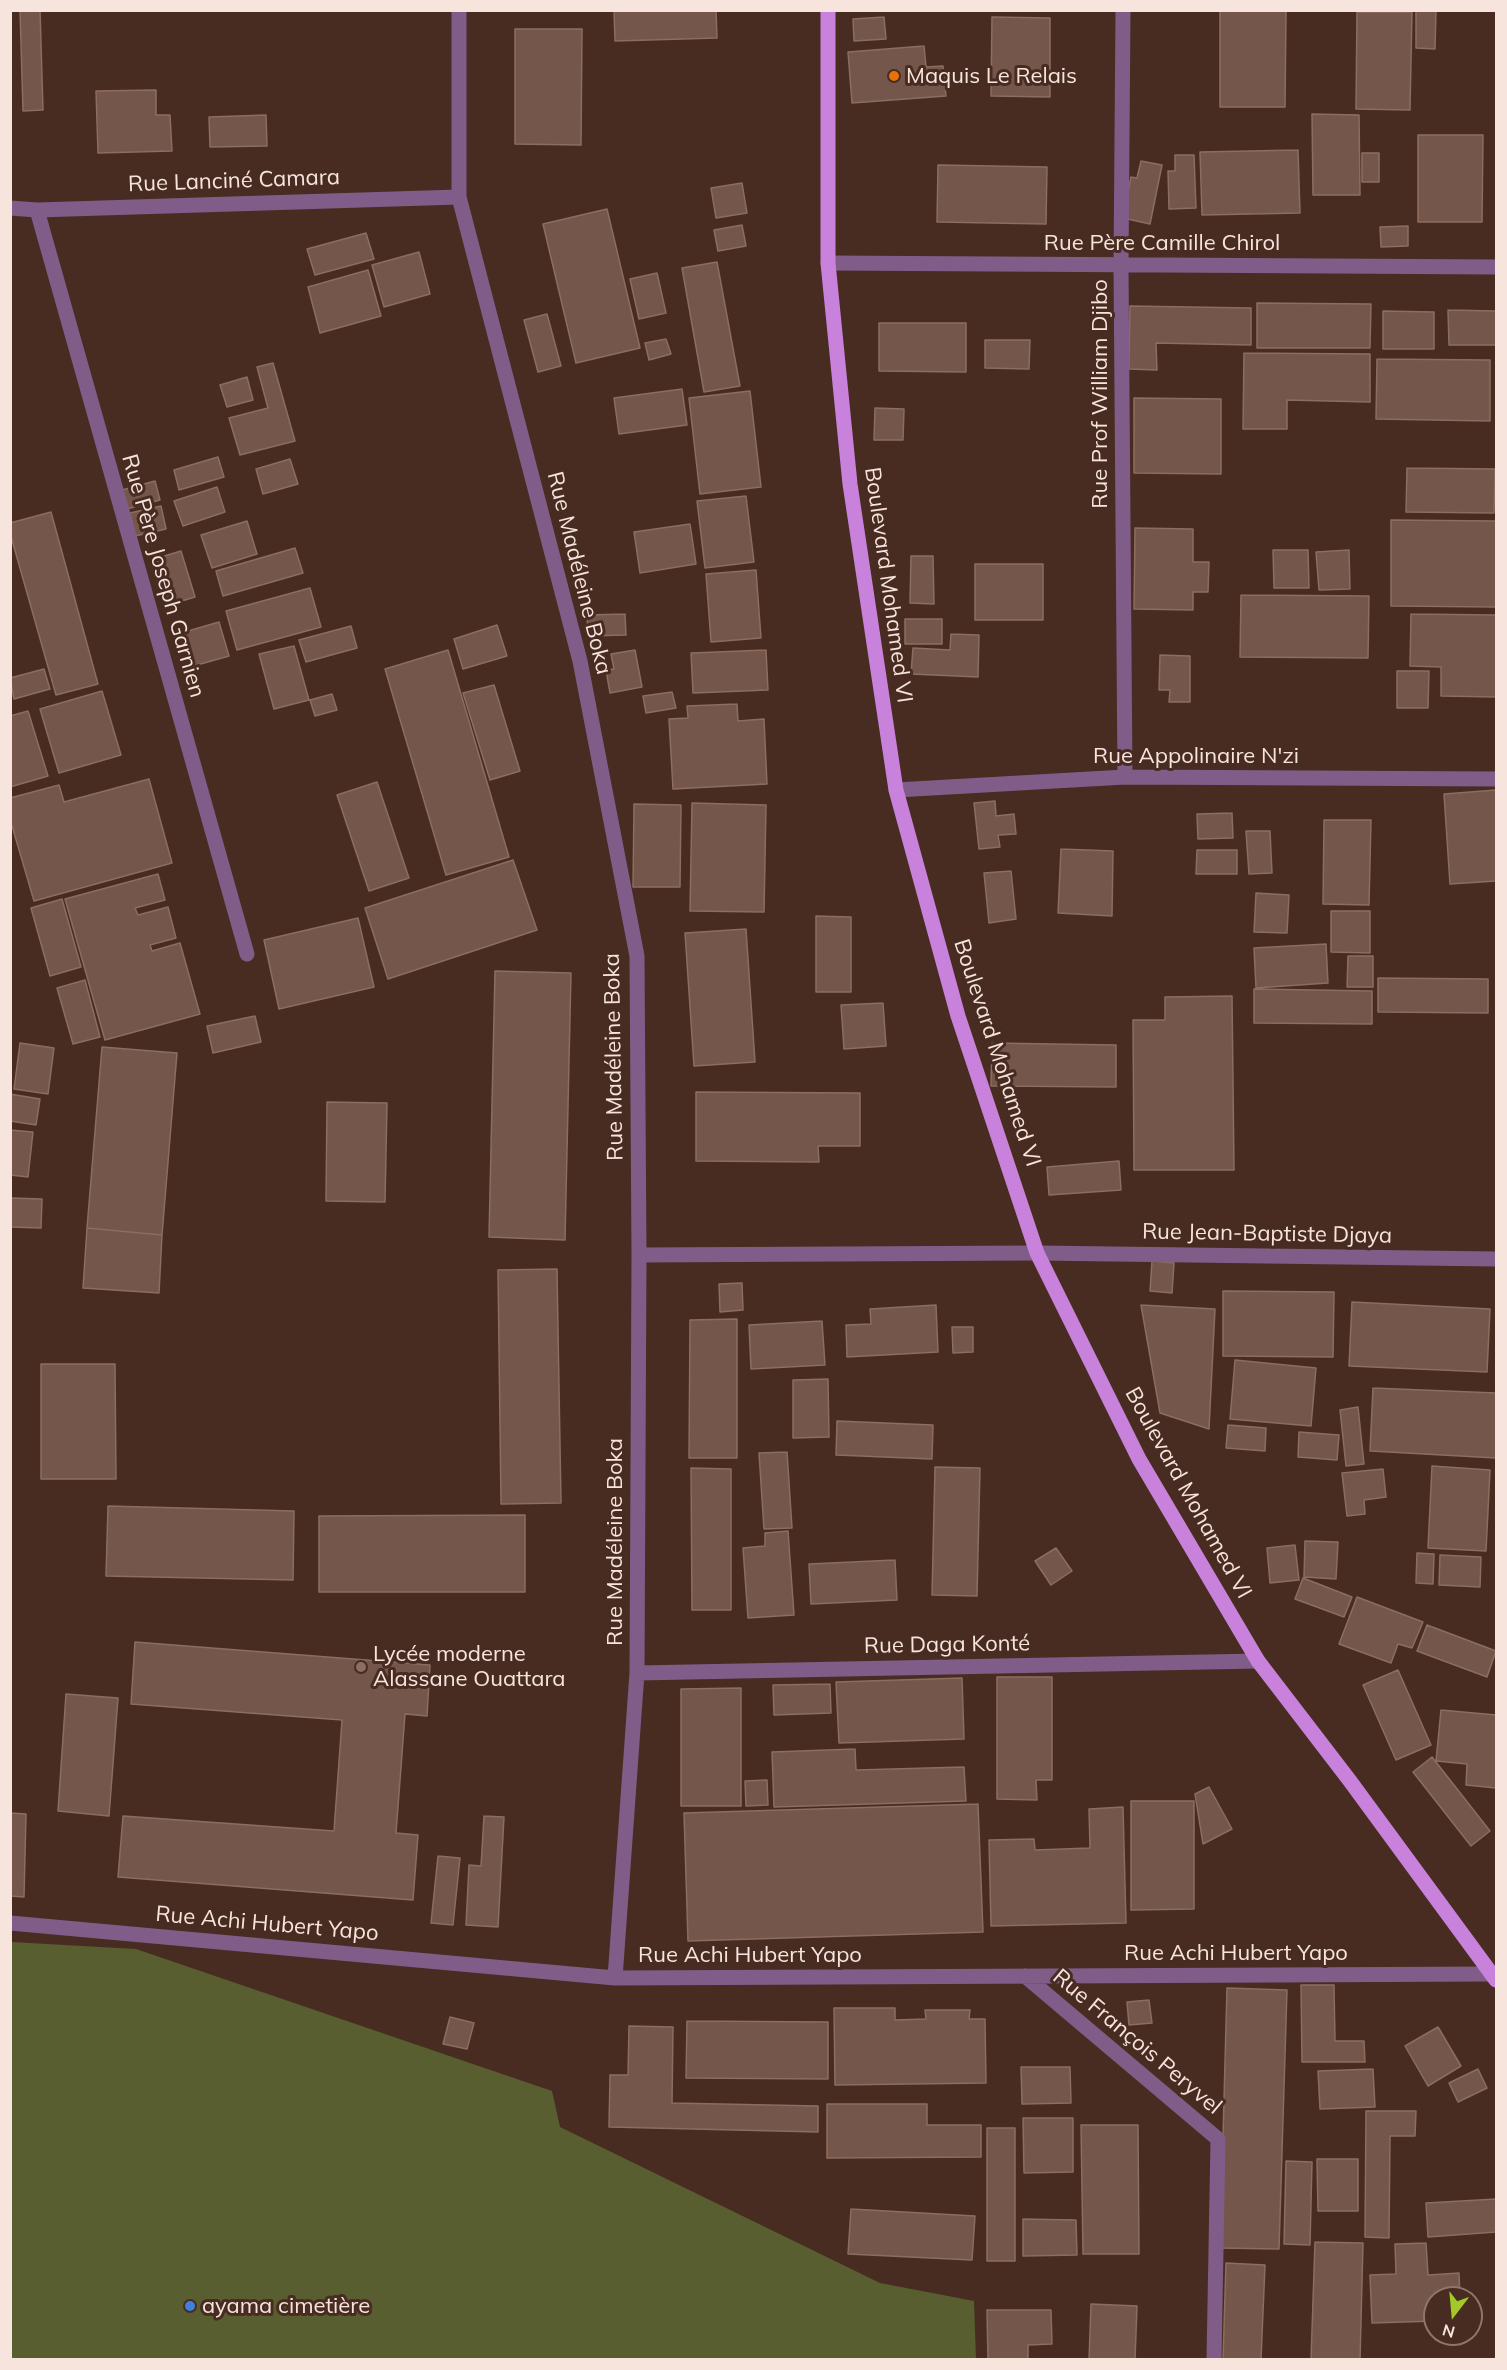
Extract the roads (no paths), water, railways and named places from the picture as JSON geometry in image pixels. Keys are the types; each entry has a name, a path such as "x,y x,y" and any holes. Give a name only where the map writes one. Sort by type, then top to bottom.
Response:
{"main road":[{"name":"Boulevard Mohamed VI","path":"828,10 828,263 850,484 896,790 958,1016 1037,1253 1139,1459 1258,1661 1350,1781 1494,1977"}],"street":[{"name":"Rue Madéleine Boka","path":"459,10 459,197 580,661 637,956 639,1255 637,1673 615,1978"},
{"name":"Rue Prof William Djibo","path":"1123,10 1121,266 1125,777"},
{"name":"Rue Lanciné Camara","path":"10,208 37,210 459,197"},
{"name":"Rue Père Joseph Garnien","path":"37,210 247,954"},
{"name":"Rue Père Camille Chirol","path":"828,263 1497,267"},
{"name":"Rue Appolinaire N'zi","path":"896,790 1125,777 1497,779"},
{"name":"Rue Jean-Baptiste Djaya","path":"639,1255 1037,1253 1497,1259"},
{"name":"Rue Daga Konté","path":"637,1673 1258,1661"},
{"name":"Rue Achi Hubert Yapo","path":"10,1923 615,1978 1494,1977"},
{"name":"Rue François Peryvel","path":"1024,1976 1218,2139 1214,2360"}],"place":[{"name":"Maquis Le Relais","path":"894,76"},
{"name":"Lycée moderne Alassane Ouattara","path":"361,1667"},
{"name":"ayama cimetière","path":"190,2306"}]}
